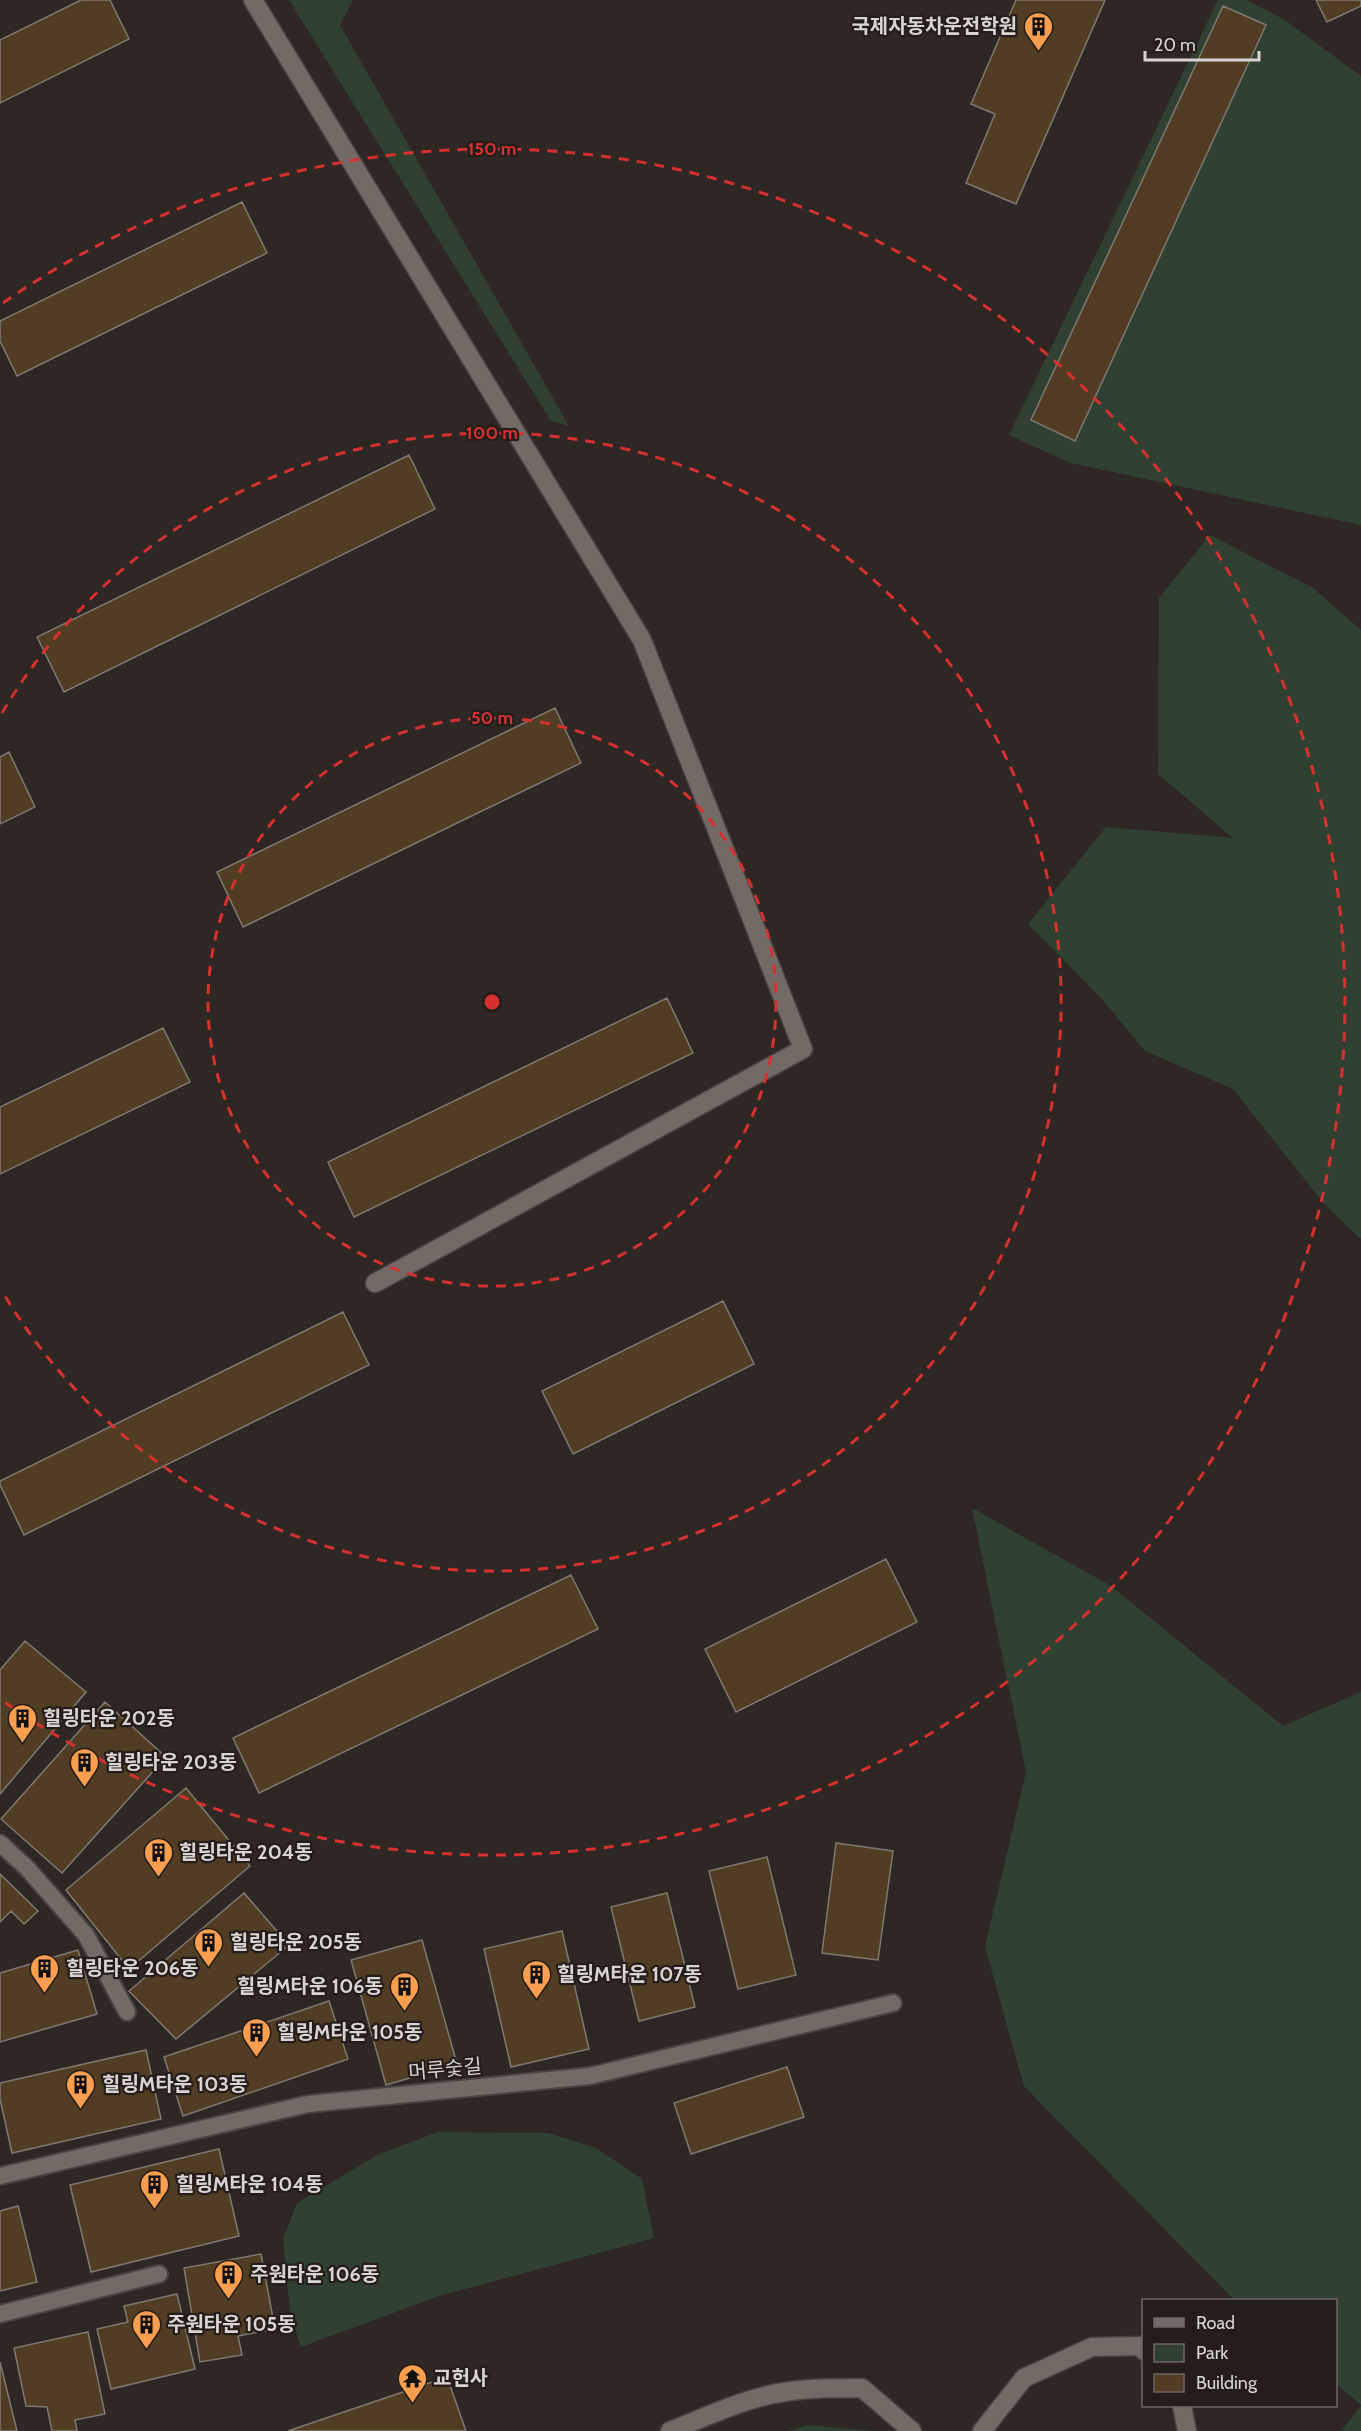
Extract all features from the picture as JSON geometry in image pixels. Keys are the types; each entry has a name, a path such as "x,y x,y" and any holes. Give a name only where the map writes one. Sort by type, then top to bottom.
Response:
{"street":[{"path":"253,0 642,640 803,1048 375,1283"},
{"path":"982,2431 1024,2378 1092,2347 1140,2346 1142,2349"},
{"path":"670,2431 721,2411 781,2392 818,2388 862,2388 912,2431"},
{"path":"1182,2407 1187,2431"}],"lane":[{"path":"0,1843 27,1868 86,1935 127,2012"},
{"name":"머루숯길","path":"0,2176 308,2104 590,2076 893,2003"},
{"path":"0,2314 159,2274"}],"green space":[{"path":"289,0 353,0 340,25 569,426 551,421"},
{"path":"1218,0 1246,0 1285,20 1361,76 1361,525 1071,463 1009,435"},
{"path":"1210,535 1313,588 1361,630 1361,1239 1325,1205 1233,1089 1145,1051 1101,998 1028,924 1106,827 1233,838 1158,774 1159,598"},
{"path":"972,1508 1111,1586 1283,1726 1361,1692 1361,2405 1337,2385 1337,2299 1233,2299 1024,2086 985,1947 1026,1772"},
{"path":"438,2132 548,2133 596,2148 642,2179 654,2238 439,2296 301,2347 290,2312 283,2239 297,2203 379,2154"},
{"path":"1361,2406 1361,2431 1341,2431"},
{"path":"808,2425 872,2431 789,2431"}],"building":[{"path":"81,0 110,0 129,39 0,103 0,40"},
{"name":"국제자동차운전학원","path":"1016,0 1105,0 1016,204 966,183 995,114 971,104"},
{"path":"1316,0 1361,0 1361,6 1327,22"},
{"path":"1223,6 1266,25 1075,441 1031,420"},
{"path":"242,202 267,253 17,376 0,341 0,321"},
{"path":"409,455 435,509 64,692 37,637"},
{"path":"555,708 581,763 243,927 217,872"},
{"path":"9,752 35,807 0,824 0,757"},
{"path":"667,998 693,1053 354,1217 328,1162"},
{"path":"163,1028 190,1082 0,1174 0,1107"},
{"path":"723,1301 754,1364 573,1454 542,1391"},
{"path":"343,1312 369,1365 24,1535 0,1481"},
{"path":"886,1559 917,1622 736,1712 705,1649"},
{"path":"571,1575 598,1629 259,1793 233,1738"},
{"name":"힐링타운 202동","path":"25,1641 86,1692 0,1794 0,1670"},
{"name":"힐링타운 203동","path":"105,1702 166,1757 62,1873 1,1819"},
{"name":"힐링타운 204동","path":"186,1788 250,1866 129,1969 66,1890"},
{"path":"836,1843 893,1851 878,1960 822,1953"},
{"path":"767,1857 796,1975 738,1989 709,1871"},
{"path":"0,1874 38,1911 24,1924 11,1911 0,1922"},
{"name":"힐링타운 205동","path":"244,1893 289,1945 176,2039 129,1991"},
{"path":"667,1893 695,2007 639,2021 611,1907"},
{"name":"힐링M타운 107동","path":"562,1931 589,2049 511,2067 484,1949"},
{"name":"힐링M타운 106동","path":"422,1940 457,2064 386,2085 351,1960"},
{"name":"힐링타운 206동","path":"78,1950 97,2014 0,2042 0,1973"},
{"name":"힐링M타운 105동","path":"329,2001 348,2059 183,2116 164,2057"},
{"name":"힐링M타운 103동","path":"146,2050 161,2119 12,2153 0,2099 0,2083"},
{"path":"787,2067 804,2117 691,2154 674,2103"},
{"name":"힐링M타운 104동","path":"219,2149 239,2236 91,2272 70,2185"},
{"path":"18,2206 37,2282 0,2291 0,2211"},
{"name":"주원타운 106동","path":"261,2254 275,2329 238,2336 242,2355 200,2362 184,2268"},
{"name":"주원타운 105동","path":"177,2294 195,2369 111,2389 97,2329 128,2322 124,2306"},
{"path":"88,2332 105,2414 75,2420 77,2431 52,2431 47,2407 26,2406 14,2348"},
{"path":"0,2362 17,2431 0,2431"},
{"name":"교헌사","path":"447,2377 466,2431 288,2431"}],"place":[{"name":"국제자동차운전학원","path":"1038,52"},
{"name":"힐링타운 202동","path":"22,1744"},
{"name":"힐링타운 203동","path":"84,1788"},
{"name":"힐링타운 204동","path":"158,1878"},
{"name":"힐링타운 205동","path":"209,1968"},
{"name":"힐링타운 206동","path":"45,1994"},
{"name":"힐링M타운 107동","path":"536,2000"},
{"name":"힐링M타운 106동","path":"404,2012"},
{"name":"힐링M타운 105동","path":"256,2058"},
{"name":"힐링M타운 103동","path":"81,2110"},
{"name":"힐링M타운 104동","path":"155,2210"},
{"name":"주원타운 106동","path":"229,2300"},
{"name":"주원타운 105동","path":"146,2350"},
{"name":"교헌사","path":"412,2404"}]}
